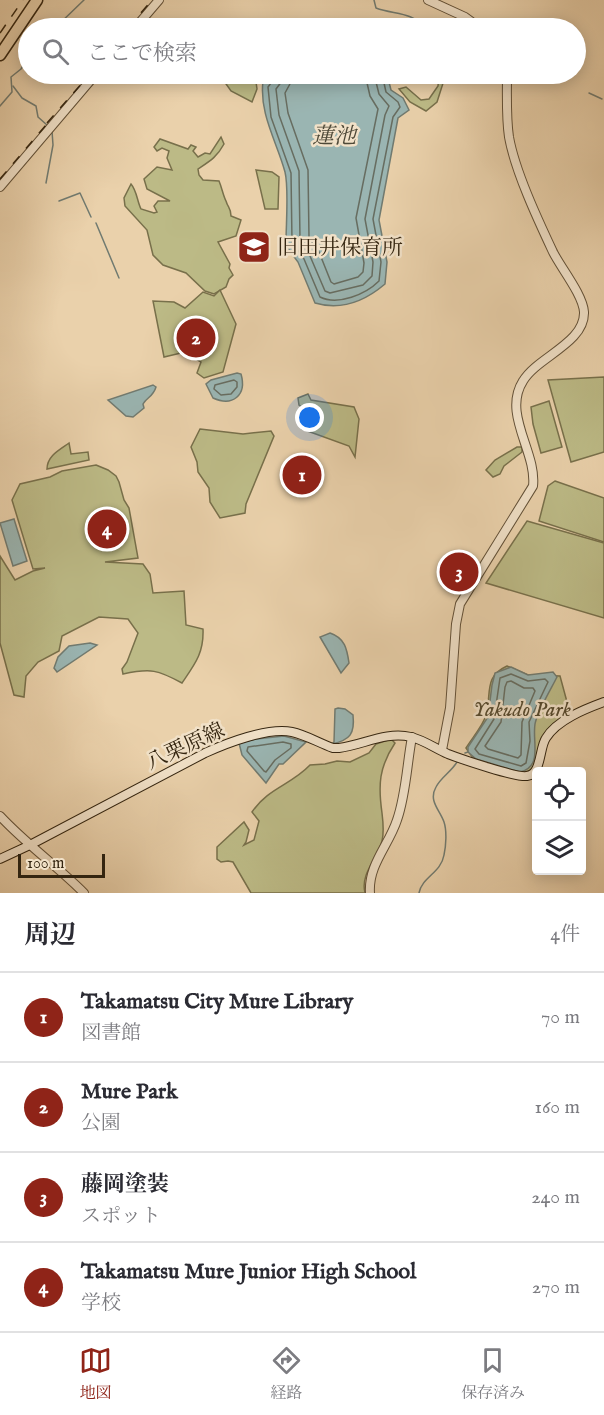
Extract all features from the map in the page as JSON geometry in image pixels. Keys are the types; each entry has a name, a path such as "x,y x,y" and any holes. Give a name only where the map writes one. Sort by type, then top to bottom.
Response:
{"highway":[{"path":"25,18 37,0"},
{"path":"0,55 18,28"}],"main road":[{"name":"八栗原線","path":"0,859 205,753 251,736 283,730 295,732 333,748 387,736 412,737 513,775 530,776 538,766 541,748 547,735 568,719 604,702"}],"street":[{"path":"144,18 159,0"},
{"path":"428,0 466,18"},
{"path":"0,187 88,84"},
{"path":"442,750 450,708 456,624 460,604 533,486 534,472 518,420 518,391 522,381 531,370 578,332 584,317 580,298 560,266 543,230 512,151 508,126 507,84"},
{"path":"370,893 373,869 397,821 412,737"},
{"path":"0,816 84,893"}],"green space":[{"path":"226,84 256,84 257,89 252,102 231,91"},
{"path":"443,84 437,102 426,111 410,102 399,89 406,87 421,100 429,99 438,86"},
{"path":"221,137 224,144 216,156 198,169 199,175 203,180 219,181 231,216 241,220 236,236 218,242 230,264 229,268 233,275 226,287 214,294 205,291 186,273 163,265 153,255 147,230 125,206 124,198 131,184 141,209 154,213 157,212 154,206 158,201 170,201 147,189 144,179 157,167 172,170 167,158 169,151 162,148 157,151 154,147 160,139 188,149 191,145 196,147 193,151 198,157 205,153 210,154"},
{"path":"256,170 272,172 279,177 278,209 265,209"},
{"path":"220,290 236,324 223,372 204,378 197,373 201,362 185,352 164,357 153,301 174,302 185,308 203,292 214,296"},
{"path":"604,377 604,452 571,462 548,380"},
{"path":"308,394 311,400 354,407 359,419 355,457 349,446 302,429 306,420 306,410 299,405 298,398"},
{"path":"549,401 562,447 541,453 531,407"},
{"path":"200,429 243,434 271,431 274,436 246,504 245,513 220,518 210,502 209,488 198,472 191,447"},
{"path":"69,443 71,454 88,452 89,460 47,469 51,457"},
{"path":"517,447 522,447 522,452 504,466 500,474 493,477 486,470 495,460"},
{"path":"96,465 108,470 116,476 119,482 129,508 138,558 105,562 143,564 150,574 153,593 184,591 186,625 203,629 200,652 182,683 154,671 123,674 122,669 138,633 128,619 99,617 62,636 59,651 38,662 26,676 24,697 14,695 0,643 0,556 15,580 45,568 33,569 12,500 20,484 50,477 62,471"},
{"path":"555,481 604,498 604,542 539,521 548,486"},
{"path":"527,521 604,543 604,618 486,583"},
{"name":"Yakudo Park","path":"507,666 528,675 560,676 570,713 551,729 534,767 528,771 504,770 488,765 471,756 466,748 485,719 491,681 499,670"},
{"path":"391,739 395,743 383,768 380,785 383,838 365,879 365,893 251,893 233,862 221,862 217,859 217,847 244,822 249,830 244,845 254,840 259,821 252,812 265,797 310,765 337,761 350,762 369,753 376,744"}],"water":[{"name":"蓮池","path":"263,84 390,84 391,90 403,98 409,110 398,118 379,220 387,262 385,284 361,300 335,306 315,303 298,262 289,250 286,243 285,172 266,116"},
{"path":"241,374 242,388 237,397 227,401 213,398 206,384 211,380"},
{"path":"153,385 156,387 155,390 143,404 144,408 133,417 126,416 108,400"},
{"path":"14,519 27,561 13,566 0,523"},
{"path":"330,633 342,641 347,653 349,663 341,673 320,637"},
{"path":"90,643 97,645 57,672 54,668 58,657 69,646"},
{"name":"Yakudo Park","path":"511,667 528,675 553,672 557,677 536,719 535,752 532,765 520,772 476,759 468,752 468,747 488,717 495,673"},
{"path":"335,709 345,709 353,715 353,727 347,738 332,744 334,742"},
{"path":"284,736 306,742 283,764 279,764 266,783 242,755 239,743"}],"waterway":[{"path":"65,18 84,0"},
{"path":"374,0 376,8 412,18"},
{"path":"0,106 12,92 11,77 18,71"},
{"path":"13,86 22,98 36,106 38,117 47,125"},
{"path":"589,93 602,99"},
{"path":"46,183 53,145 52,131"},
{"path":"59,201 80,193 91,217"},
{"path":"96,223 119,278"},
{"path":"419,893 424,883 439,866 445,851 445,826 434,801 434,792 438,783 457,762"}],"railway":[{"path":"0,33 23,0"},
{"path":"137,18 152,0"},
{"path":"47,123 81,84"},
{"path":"0,179 46,125"}],"place":[{"name":"旧田井保育所","path":"254,247"},
{"name":"Mure Park","path":"196,338"},
{"name":"Takamatsu City Mure Library","path":"302,475"},
{"name":"Takamatsu Mure Junior High School","path":"107,529"},
{"name":"藤岡塗装","path":"459,572"}]}
